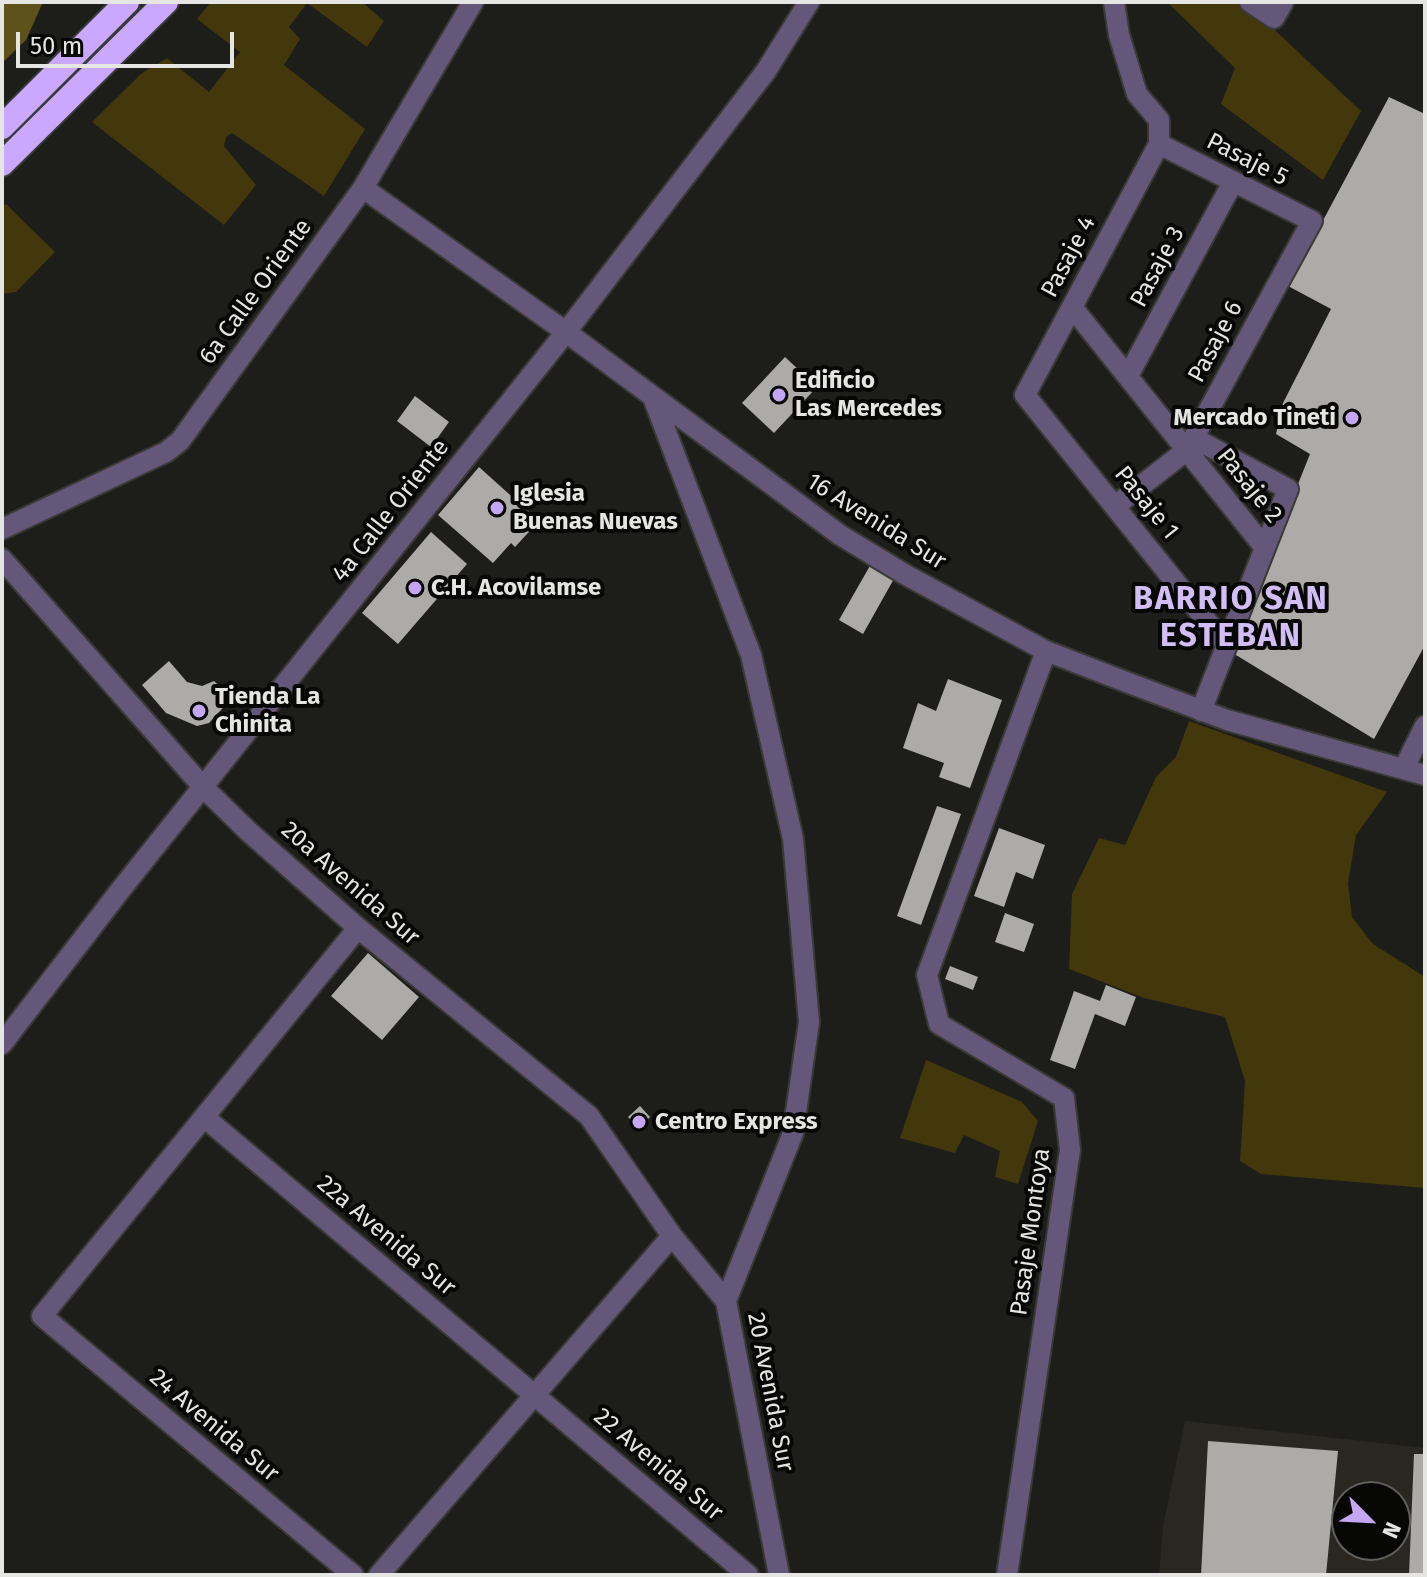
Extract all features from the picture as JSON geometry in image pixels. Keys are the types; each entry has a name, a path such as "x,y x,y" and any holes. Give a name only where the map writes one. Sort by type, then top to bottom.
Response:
{"highway":[{"path":"2,127 127,2"},
{"path":"2,164 166,2"}],"street":[{"name":"6a Calle Oriente","path":"2,529 166,452 180,441 363,188 473,2"},
{"name":"4a Calle Oriente","path":"2,1044 122,888 566,332 766,71 809,2"},
{"path":"1114,2 1119,35 1137,94 1159,120 1159,144"},
{"path":"1250,2 1279,10"},
{"name":"Pasaje 5","path":"1159,144 1312,221"},
{"name":"Pasaje 4","path":"1025,395 1159,144"},
{"name":"Pasaje 3","path":"1128,376 1233,182"},
{"name":"16 Avenida Sur","path":"363,188 566,332 840,535 1046,651 1201,711 1425,775"},
{"name":"Pasaje 6","path":"1115,506 1191,444 1312,221"},
{"name":"Pasaje 2","path":"1072,307 1128,376 1191,444 1265,548"},
{"name":"Pasaje 1","path":"1025,395 1226,645"},
{"path":"654,400 751,655 793,839 809,1022 793,1133 726,1301"},
{"path":"1191,444 1288,489 1201,711"},
{"name":"20a Avenida Sur","path":"2,559 204,788 358,928 589,1116 672,1236"},
{"name":"Pasaje Montoya","path":"1007,1575 1070,1150 1064,1098 939,1024 927,975 1046,651"},
{"path":"1404,768 1425,726"},
{"path":"204,1117 358,928"},
{"name":"24 Avenida Sur","path":"204,1117 42,1316 353,1575"},
{"name":"22a Avenida Sur","path":"204,1117 534,1395"},
{"path":"379,1575 672,1236"},
{"name":"20 Avenida Sur","path":"672,1236 726,1301 779,1575"},
{"name":"22 Avenida Sur","path":"534,1395 748,1575"}],"shaded area":[{"path":"2,2 43,2 26,40 2,63"},
{"path":"211,2 362,2 384,21 367,47 307,3 289,27 300,39 284,65 365,129 324,196 232,133 226,137 224,146 256,185 224,225 92,122 142,73 167,58 209,92 240,52 197,19"},
{"path":"1167,2 1239,2 1264,20 1361,111 1323,180 1221,104 1235,68"},
{"path":"6,204 55,252 16,292 2,294 2,208"},
{"path":"1189,721 1387,792 1356,835 1348,883 1352,917 1373,944 1425,977 1425,1188 1261,1174 1240,1161 1245,1081 1225,1017 1144,998 1069,969 1072,894 1099,838 1125,845 1156,777 1176,757"},
{"path":"926,1060 1022,1102 1038,1121 1018,1184 995,1177 1000,1151 964,1135 955,1153 900,1138"},
{"path":"1185,1421 1425,1448 1425,1575 1159,1575 1163,1526"}],"building":[{"name":"Mercado Tineti","path":"1389,97 1425,114 1425,645 1374,739 1231,652 1310,454 1276,434 1283,403 1331,309 1288,286"},
{"name":"Edificio Las Mercedes","path":"785,357 817,387 774,433 742,403"},
{"path":"415,396 449,422 431,447 397,421"},
{"path":"479,467 539,521 515,547 511,543 493,563 438,515"},
{"name":"C.H. Acovilamse","path":"431,532 467,564 398,644 362,613"},
{"path":"871,564 895,577 863,634 839,620"},
{"path":"169,661 187,682 202,686 214,681 232,698 209,723 197,726 166,713 142,685"},
{"path":"948,679 1002,700 970,788 939,777 944,763 903,748 918,703 936,711"},
{"path":"937,806 961,814 921,925 897,916"},
{"path":"999,828 1045,845 1033,879 1016,872 1004,907 974,896"},
{"path":"1005,913 1034,924 1024,952 995,942"},
{"path":"368,953 419,997 382,1040 331,996"},
{"path":"950,966 978,977 973,990 945,979"},
{"path":"1106,985 1136,997 1125,1026 1095,1014 1075,1069 1050,1060 1074,991 1100,1001"},
{"name":"Centro Express","path":"640,1106 650,1117 639,1128 628,1117"},
{"path":"1208,1441 1338,1451 1335,1481 1331,1481 1326,1575 1201,1575"},
{"path":"1414,1454 1425,1454 1425,1575 1409,1575"}],"place":[{"name":"Edificio Las Mercedes","path":"779,395"},
{"name":"Mercado Tineti","path":"1352,418"},
{"name":"Iglesia Buenas Nuevas","path":"497,508"},
{"name":"C.H. Acovilamse","path":"415,588"},
{"name":"Tienda La Chinita","path":"199,711"},
{"name":"Centro Express","path":"639,1122"}],"district":[{"name":"BARRIO SAN ESTEBAN","path":"1231,618"}]}
